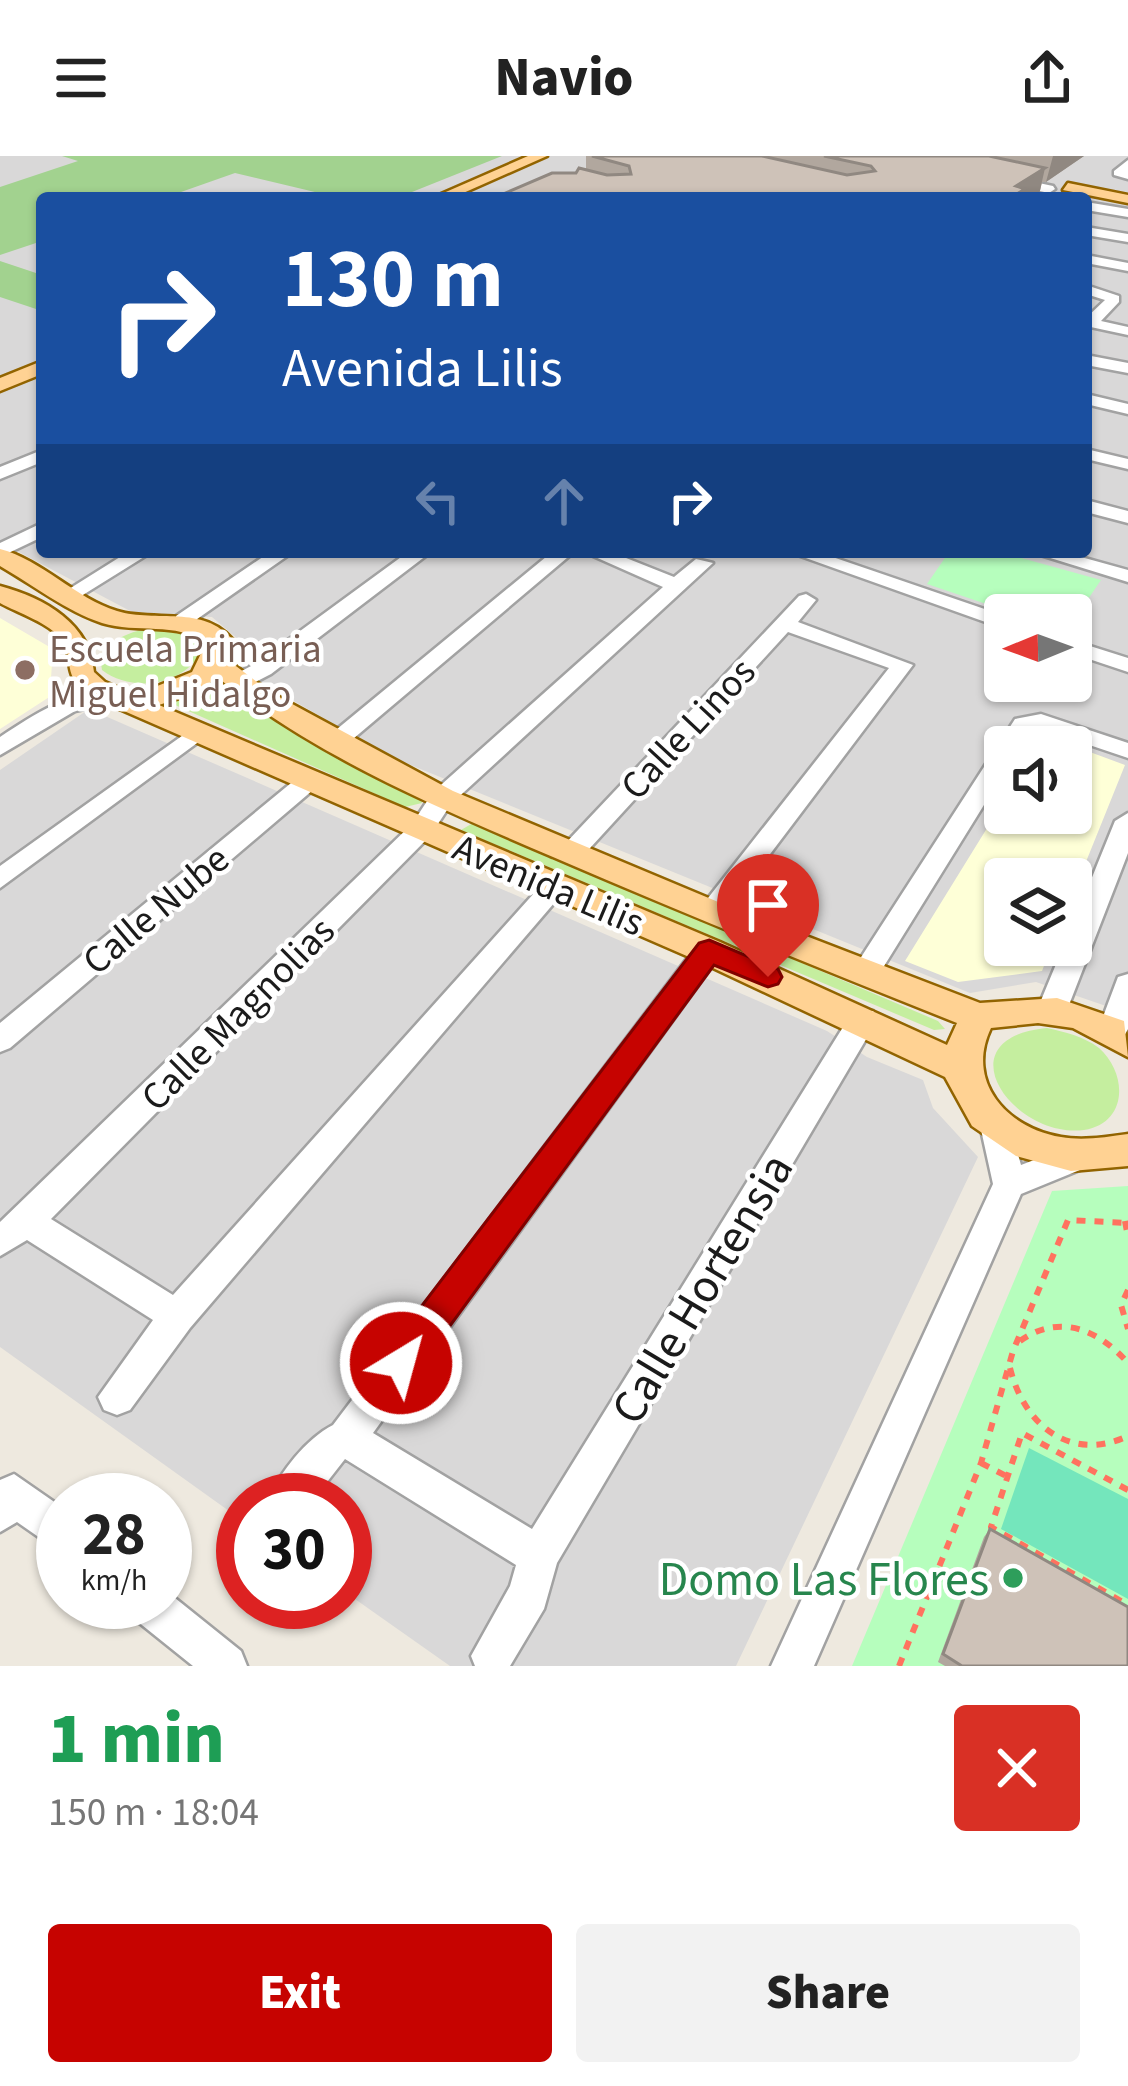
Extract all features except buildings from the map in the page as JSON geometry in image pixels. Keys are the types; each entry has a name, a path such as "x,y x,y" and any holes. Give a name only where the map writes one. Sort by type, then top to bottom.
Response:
{"main road":[{"path":"456,192 545,160"},
{"path":"481,192 545,160"},
{"path":"1081,192 1072,183 1128,189"},
{"path":"1092,201 1128,199"},
{"path":"0,385 36,370"},
{"path":"0,395 36,380"},
{"path":"6,550 83,587 110,617 193,612 220,640 239,672 124,700"},
{"path":"0,592 68,629 80,660 132,618"},
{"name":"Avenida Lilis","path":"80,660 95,688 709,951 961,1068"},
{"name":"Avenida Lilis","path":"239,672 454,789 720,901 866,972 979,1017"},
{"path":"1121,1037 1083,1016 1019,1008 979,1017 966,1040 961,1068 971,1099 996,1125 1029,1144 1081,1155 1128,1150"}],"street":[{"path":"1128,163 1118,173 1128,175"},
{"path":"981,175 1049,189"},
{"path":"1092,202 1128,213"},
{"path":"1092,232 1128,238"},
{"path":"1092,260 1128,267"},
{"path":"1092,291 1114,299 1092,318"},
{"path":"1092,323 1128,331"},
{"path":"1092,360 1128,368"},
{"path":"1092,400 1128,409"},
{"path":"1092,409 1128,418"},
{"path":"1092,455 1128,464"},
{"path":"0,475 36,458"},
{"path":"1092,508 1128,517"},
{"path":"6,550 36,532"},
{"path":"83,587 132,558"},
{"path":"193,612 275,558"},
{"path":"239,672 412,558"},
{"path":"348,731 557,558"},
{"path":"609,558 677,585"},
{"path":"816,558 984,616"},
{"path":"1063,558 1128,576"},
{"name":"Calle Magnolias","path":"176,1316 13,1231 422,830 454,789 703,563"},
{"name":"Calle Linos","path":"580,843 806,600"},
{"name":"Calle Linos","path":"720,901 902,665 784,624"},
{"path":"1092,653 1128,665"},
{"path":"55,711 80,660"},
{"path":"0,748 55,711 90,695 124,700"},
{"path":"1022,726 1041,721 1055,726"},
{"path":"0,879 200,730"},
{"path":"1092,739 1128,752"},
{"name":"Calle Nube","path":"0,1040 311,778"},
{"path":"866,972 984,786"},
{"path":"1052,1010 1128,821"},
{"path":"117,1397 176,1316 554,888"},
{"path":"309,1473 330,1447 346,1438 709,951"},
{"path":"1121,1037 1128,985"},
{"name":"Calle Hortensia","path":"492,1656 529,1594 538,1556 863,1019"},
{"path":"792,1666 1009,1184 996,1125"},
{"path":"1009,1184 1081,1155"},
{"path":"346,1438 538,1556"},
{"path":"0,1512 14,1494 36,1512"},
{"path":"180,1629 226,1666"}],"path":[{"path":"899,1666 980,1463 1013,1351 1067,1220 1126,1221 1128,1237"},
{"path":"1128,1290 1120,1305 1128,1329"},
{"path":"1128,1363 1105,1339 1069,1325 1034,1329 1013,1351 1010,1368 1022,1406 1054,1437 1096,1449 1128,1436"},
{"path":"1126,1487 1022,1433 991,1527 1128,1605"},
{"path":"980,1463 1008,1477"}],"shaded area":[{"path":"0,156 1128,156 1128,1027 1109,1007 1036,982 970,993 396,759 230,665 239,640 212,617 132,612 0,542"},
{"name":"Escuela Primaria Miguel Hidalgo","path":"0,618 53,649 51,678 57,692 0,729"},
{"path":"89,709 827,1031 867,1057 923,1080 933,1108 978,1157 736,1666 450,1666 372,1611 372,1473 216,1473 216,1502 192,1484 192,1473 176,1473 0,1347 0,770"},
{"path":"1092,753 1125,765 1088,858 984,858 984,966 1044,966 1042,971 958,982 905,961 984,833 1092,834"}],"green space":[{"path":"62,156 502,156 412,192 315,192 235,173 181,192 36,192 36,243 0,255 0,187 78,161"},
{"path":"0,261 36,273 36,309 0,297"},
{"path":"945,558 1022,558 1101,580 1091,594 984,594 984,603 927,584"},
{"path":"167,627 198,640 201,652 182,672 142,683 102,670 100,658 120,638"},
{"path":"212,684 420,797 422,803 405,807 166,701"},
{"path":"473,823 938,1021 945,1029 934,1030 461,830"},
{"path":"1047,1028 1093,1044 1115,1071 1119,1084 1116,1108 1098,1126 1058,1129 1033,1119 999,1086 993,1067 998,1049 1015,1036"},
{"path":"1128,1186 1128,1666 852,1666 1052,1191"},
{"path":"1029,1448 1128,1499 1128,1599 1001,1529"}],"place":[{"name":"Escuela Primaria Miguel Hidalgo","path":"25,670"},
{"name":"Domo Las Flores","path":"1013,1578"}],"route":[{"path":"401,1363 709,951 768,977"}]}
